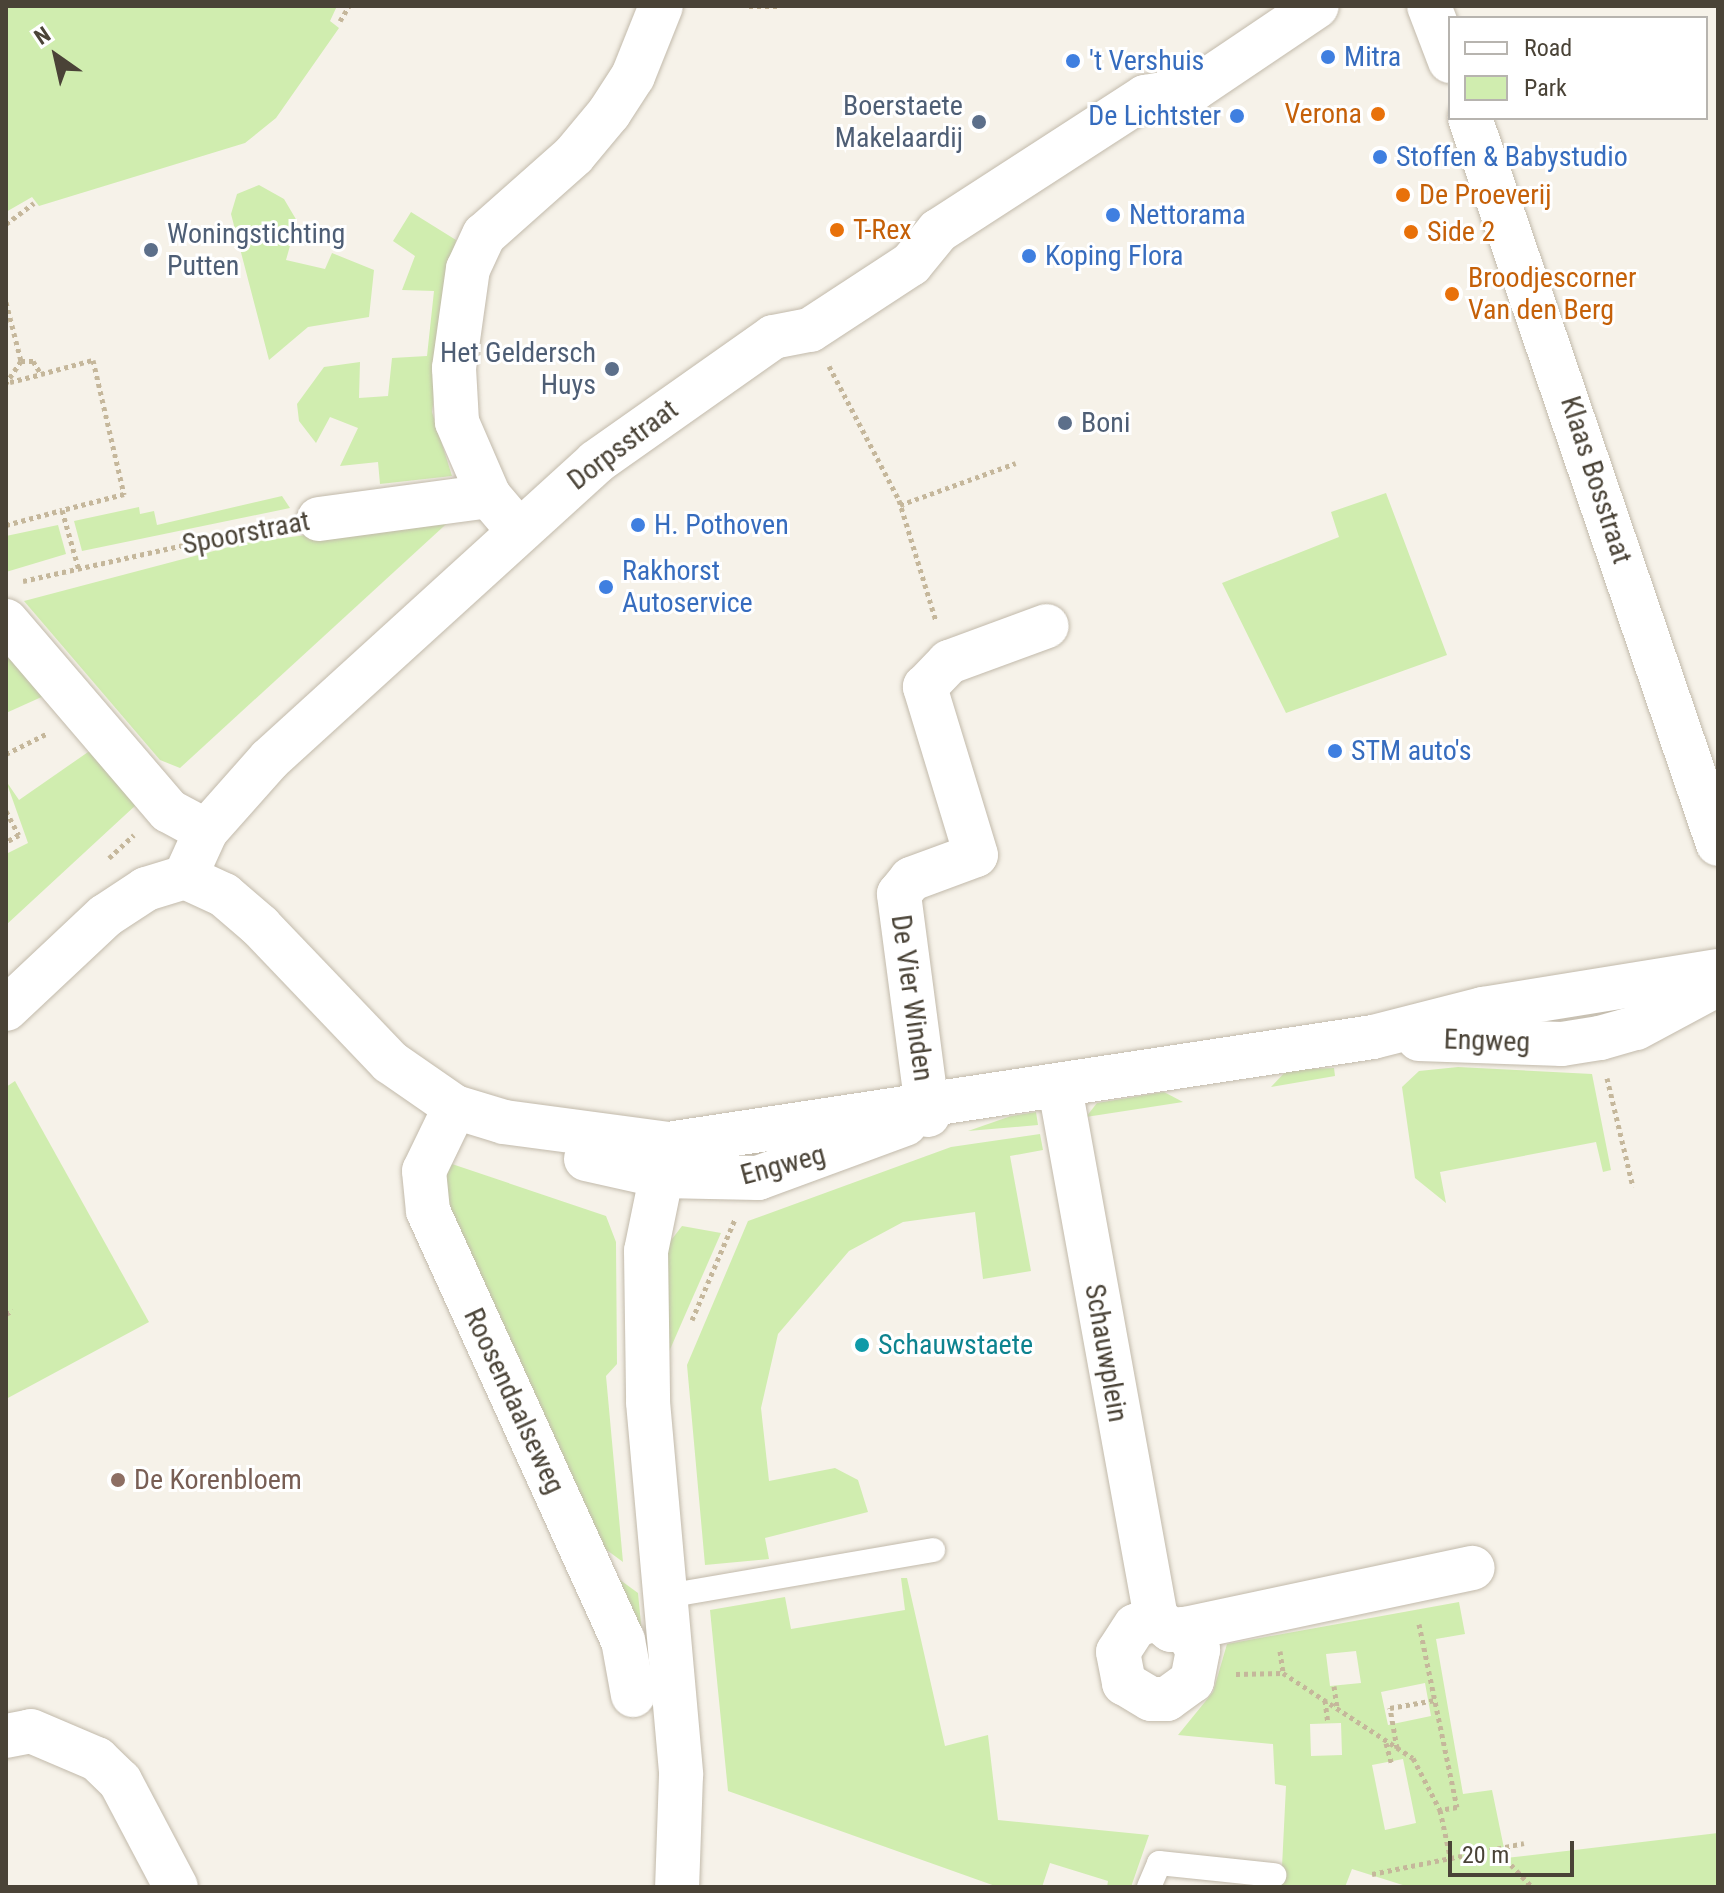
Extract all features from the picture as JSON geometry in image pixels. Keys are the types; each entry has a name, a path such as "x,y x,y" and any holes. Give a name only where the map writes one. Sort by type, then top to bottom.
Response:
{"street":[{"path":"517,529 489,496 457,422 454,368 468,269 484,235 574,155 609,113 633,76 661,6"},
{"name":"Dorpsstraat","path":"185,877 206,831 270,759 517,529 596,462 773,337 810,330 911,264 938,231 1145,97 1194,89 1317,6"},
{"path":"1429,6 1448,56"},
{"name":"Klaas Bosstraat","path":"1471,120 1718,844"},
{"name":"Spoorstraat","path":"319,519 489,496"},
{"path":"6,621 169,811 206,831"},
{"path":"949,662 1047,626"},
{"name":"De Vier Winden","path":"940,1106 896,913 911,879 976,855 925,687 949,662"},
{"path":"9,1003 105,916 146,889 185,877"},
{"name":"Engweg","path":"185,877 224,895 260,926 390,1062 455,1107 504,1122 665,1160 940,1106 1373,1037 1483,1009 1718,971"},
{"name":"Engweg","path":"1373,1037 1562,1044 1636,1028 1718,984"},
{"name":"Schauwplein","path":"1060,1088 1170,1624 1198,1650 1192,1681"},
{"name":"Roosendaalseweg","path":"455,1107 424,1171 428,1211 623,1640 633,1695"},
{"path":"665,1160 646,1251 647,1356 681,1775 677,1887"},
{"path":"1192,1681 1167,1699 1136,1694 1124,1683 1118,1652 1124,1637 1170,1624 1473,1568"},
{"path":"6,1736 31,1731 97,1759 120,1781 176,1887"}],"lane":[{"path":"667,1596 933,1550"},
{"path":"1149,1887 1159,1863 1274,1875"}],"path":[{"path":"340,21 349,6"},
{"path":"749,6 777,6"},
{"path":"6,224 34,203"},
{"path":"6,302 21,361 8,382"},
{"path":"810,330 900,505 949,662"},
{"path":"6,525 124,494 93,360 8,382"},
{"path":"21,361 33,361 41,374"},
{"path":"900,505 1016,463"},
{"path":"62,510 79,570"},
{"name":"Spoorstraat","path":"6,584 319,519"},
{"path":"6,811 19,835 6,842"},
{"path":"1600,1038 1623,1168 1633,1187"},
{"path":"685,1335 740,1203"},
{"path":"6,1314 13,1310"},
{"path":"1403,1625 1418,1622 1457,1807 1440,1810"},
{"path":"1283,1673 1279,1645 1294,1643"},
{"path":"1192,1681 1283,1673 1397,1748 1423,1771 1440,1810 1451,1861"},
{"path":"1334,1686 1337,1708"},
{"path":"1325,1699 1328,1723"},
{"path":"1397,1748 1390,1708 1435,1700"},
{"path":"1386,1743 1391,1762"},
{"path":"1372,1874 1500,1853 1524,1843"},
{"path":"1500,1853 1532,1887"}],"green space":[{"path":"6,6 337,6 330,21 339,28 276,118 245,143 39,206 32,197 6,212"},
{"path":"259,185 284,199 297,221 286,260 325,269 332,253 374,270 369,317 308,327 269,360 231,214 237,194"},
{"path":"411,212 456,240 432,412 452,476 380,484 378,462 340,466 358,428 330,417 316,443 299,421 297,404 324,367 360,362 359,398 388,396 392,358 427,356 434,291 402,290 415,256 393,241"},
{"path":"1386,493 1447,655 1286,713 1222,583 1339,537 1331,512"},
{"path":"282,496 290,508 82,551 74,521 139,507 140,514 154,511 157,525"},
{"path":"455,516 180,768 160,760 24,601 244,543"},
{"path":"58,525 66,554 6,572 6,536"},
{"path":"6,647 46,695 6,713"},
{"path":"91,750 137,804 6,925 6,854 28,843 6,781 19,800"},
{"path":"1458,1067 1592,1074 1611,1170 1603,1172 1596,1142 1440,1172 1446,1203 1415,1178 1402,1087 1419,1071"},
{"path":"1334,1068 1335,1076 1271,1087 1287,1070"},
{"path":"15,1081 149,1322 6,1399 6,1087"},
{"path":"1164,1092 1183,1102 1086,1117 1097,1103"},
{"path":"1036,1112 1038,1125 968,1131 1011,1116"},
{"path":"1040,1134 1043,1150 1010,1156 1031,1271 983,1279 975,1212 903,1222 849,1251 778,1334 761,1408 769,1481 835,1468 858,1480 868,1512 765,1538 769,1559 705,1565 687,1365 748,1221 951,1147"},
{"path":"449,1163 606,1216 616,1242 617,1364 606,1376 623,1562 589,1537 439,1182"},
{"path":"682,1226 721,1233 668,1354 662,1252"},
{"path":"605,1569 638,1593 649,1707"},
{"path":"901,1578 907,1578 945,1746 988,1735 998,1820 1149,1835 1131,1887 1107,1887 1108,1881 1050,1863 1042,1887 998,1887 728,1791 710,1610 785,1597 791,1629 905,1610"},
{"path":"1459,1602 1465,1634 1436,1639 1463,1794 1492,1790 1506,1858 1718,1833 1718,1887 1409,1887 1352,1869 1345,1887 1281,1887 1286,1786 1275,1784 1273,1744 1178,1735 1213,1692 1227,1644","holes":["1356,1651 1361,1683 1330,1686 1326,1654","1425,1683 1431,1716 1388,1725 1381,1692","1341,1723 1342,1755 1311,1756 1310,1724","1403,1759 1416,1823 1385,1830 1372,1765"]}],"place":[{"name":"Mitra","path":"1328,57"},
{"name":"'t Vershuis","path":"1073,61"},
{"name":"Verona","path":"1378,114"},
{"name":"De Lichtster","path":"1237,116"},
{"name":"Boerstaete Makelaardij","path":"979,122"},
{"name":"Stoffen & Babystudio","path":"1380,157"},
{"name":"De Proeverij","path":"1403,195"},
{"name":"Nettorama","path":"1113,215"},
{"name":"T-Rex","path":"837,230"},
{"name":"Side 2","path":"1411,232"},
{"name":"Woningstichting Putten","path":"151,250"},
{"name":"Koping Flora","path":"1029,256"},
{"name":"Broodjescorner Van den Berg","path":"1452,294"},
{"name":"Het Geldersch Huys","path":"612,369"},
{"name":"Boni","path":"1065,423"},
{"name":"H. Pothoven","path":"638,525"},
{"name":"Rakhorst Autoservice","path":"606,587"},
{"name":"STM auto's","path":"1335,751"},
{"name":"Schauwstaete","path":"862,1345"},
{"name":"De Korenbloem","path":"118,1480"}]}
